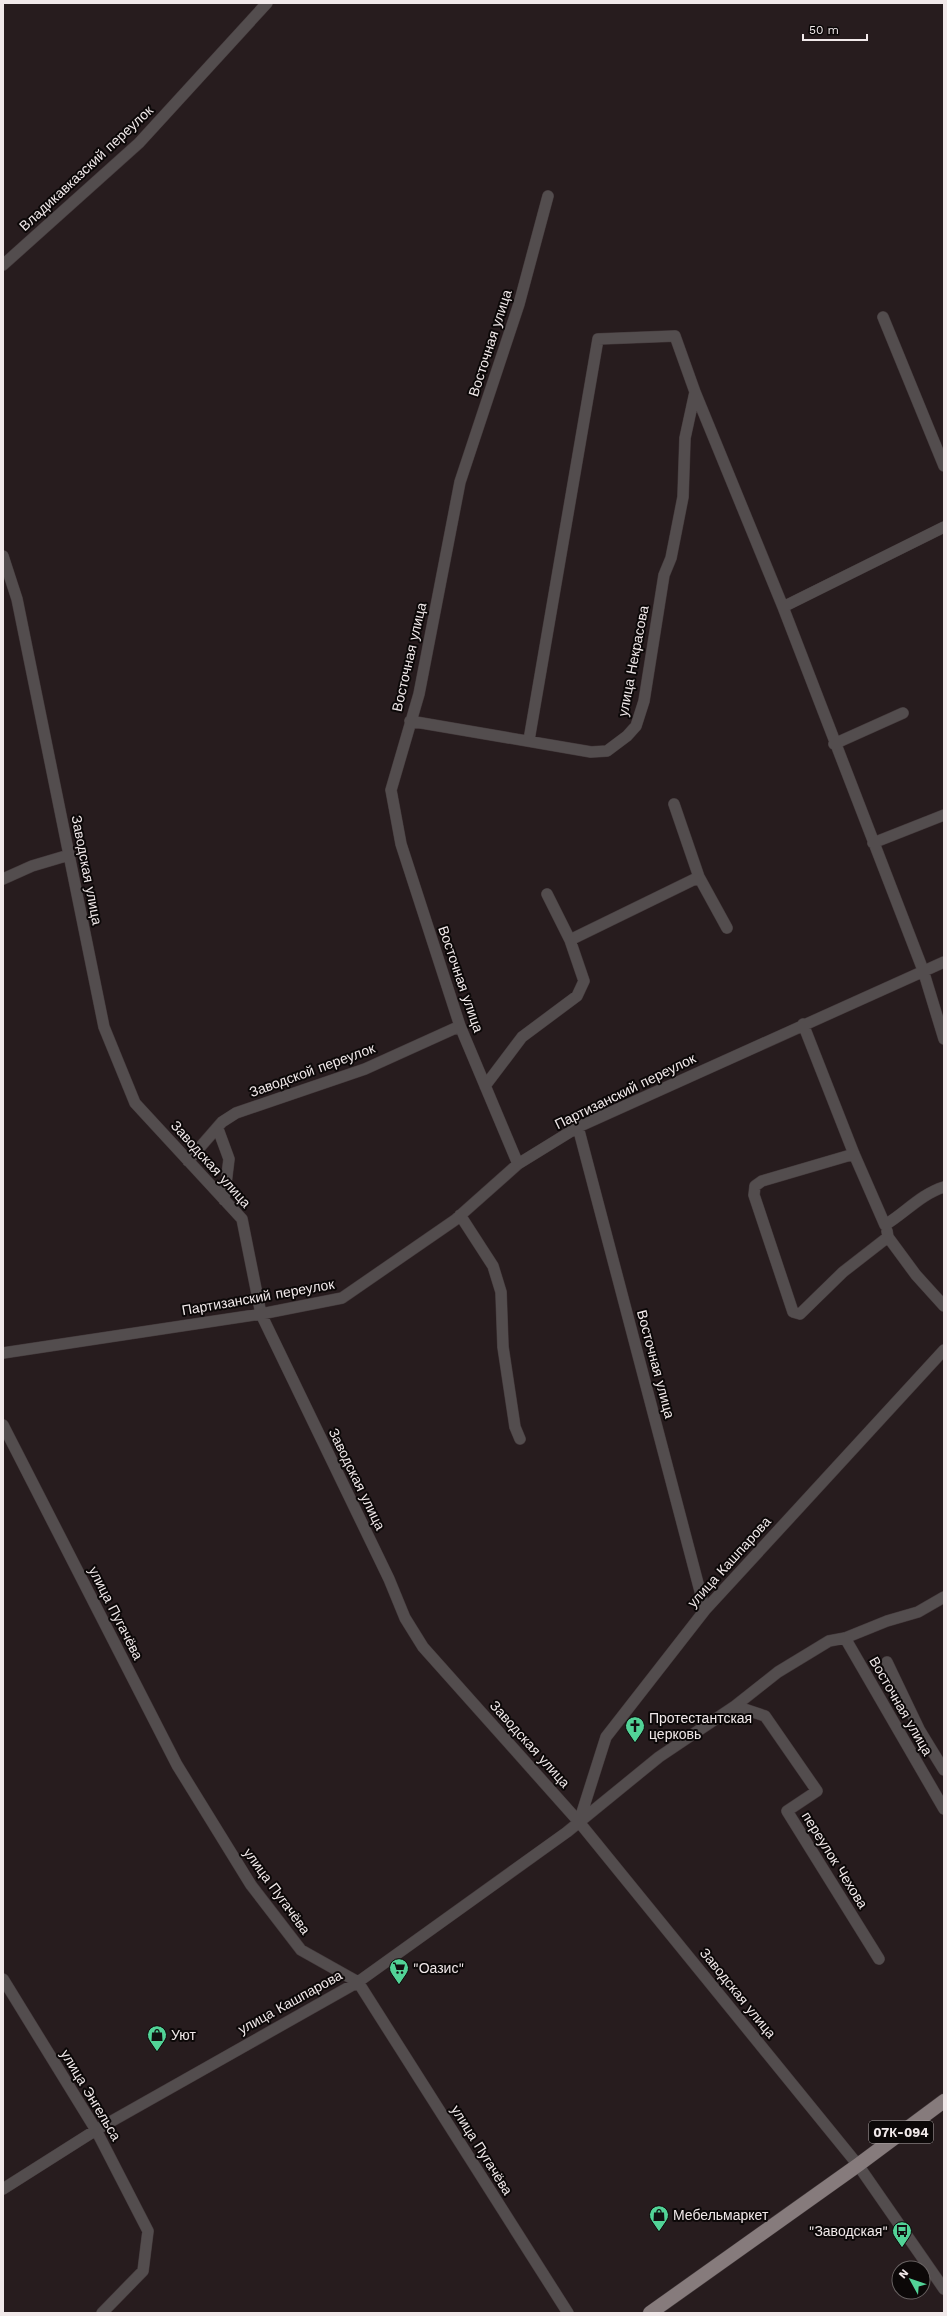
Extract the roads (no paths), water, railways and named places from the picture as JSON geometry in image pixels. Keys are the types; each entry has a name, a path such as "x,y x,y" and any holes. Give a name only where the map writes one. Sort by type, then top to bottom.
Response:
{"main road":[{"name":"07К-094","path":"858,2165 944,2101"},
{"path":"650,2313 858,2165"}],"street":[{"name":"Владикавказский переулок","path":"3,265 138,143 267,3"},
{"name":"Восточная улица","path":"518,1164 460,1026 400,844 391,790 419,694 460,482 519,304 548,196"},
{"path":"883,317 944,466"},
{"path":"529,740 598,339 675,336 695,392 783,607 834,744 923,970 944,1039"},
{"name":"улица Некрасова","path":"410,721 529,740 591,752 607,751 627,736 636,726 644,701 664,575 671,558 683,497 685,438 695,392"},
{"path":"783,607 944,527"},
{"name":"Заводская улица","path":"3,556 17,599 104,1027 135,1103 242,1219 261,1314 388,1578 408,1624 423,1647 579,1822 858,2165 944,2289"},
{"path":"834,744 903,714"},
{"path":"674,804 699,877 727,928"},
{"path":"873,843 944,815"},
{"path":"3,879 32,866 69,855"},
{"path":"570,940 699,877"},
{"path":"485,1086 522,1037 578,996 584,981 570,940 548,894"},
{"name":"Партизанский переулок","path":"3,1352 261,1314 342,1298 460,1215 518,1164 578,1127 803,1024 944,962"},
{"path":"803,1024 854,1154 885,1225 888,1237 916,1275 944,1306"},
{"name":"Заводской переулок","path":"188,1161 218,1129 222,1122 236,1113 365,1069 460,1026"},
{"name":"Восточная улица","path":"578,1127 705,1610"},
{"path":"218,1129 229,1159 224,1200"},
{"path":"854,1154 762,1181 755,1186 754,1195 794,1312 800,1314 853,1264 888,1237"},
{"path":"885,1225 898,1217 924,1195 944,1187"},
{"path":"460,1215 493,1266 501,1292 503,1347 515,1427 520,1439"},
{"name":"улица Кашпарова","path":"579,1822 606,1737 705,1610 944,1350"},
{"name":"улица Пугачёва","path":"3,1425 177,1765 251,1885 301,1950 358,1982 568,2313"},
{"name":"улица Кашпарова","path":"3,2189 96,2130 358,1982 579,1822 659,1757 735,1706 784,1668 829,1641 845,1638 887,1621 918,1612 944,1597"},
{"name":"Восточная улица","path":"845,1638 944,1809"},
{"name":"Восточная улица","path":"887,1662 932,1751 944,1770"},
{"name":"переулок Чехова","path":"735,1706 765,1716 817,1791 787,1811 879,1959"},
{"path":"909,1750 932,1751"},
{"name":"улица Энгельса","path":"3,1979 96,2130 148,2231 143,2271 102,2313"}],"place":[{"name":"Протестантская церковь","path":"635,1743"},
{"name":"\"Оазис\"","path":"399,1985"},
{"name":"Уют","path":"157,2052"},
{"name":"Мебельмаркет","path":"659,2232"},
{"name":"\"Заводская\"","path":"902,2248"}]}
